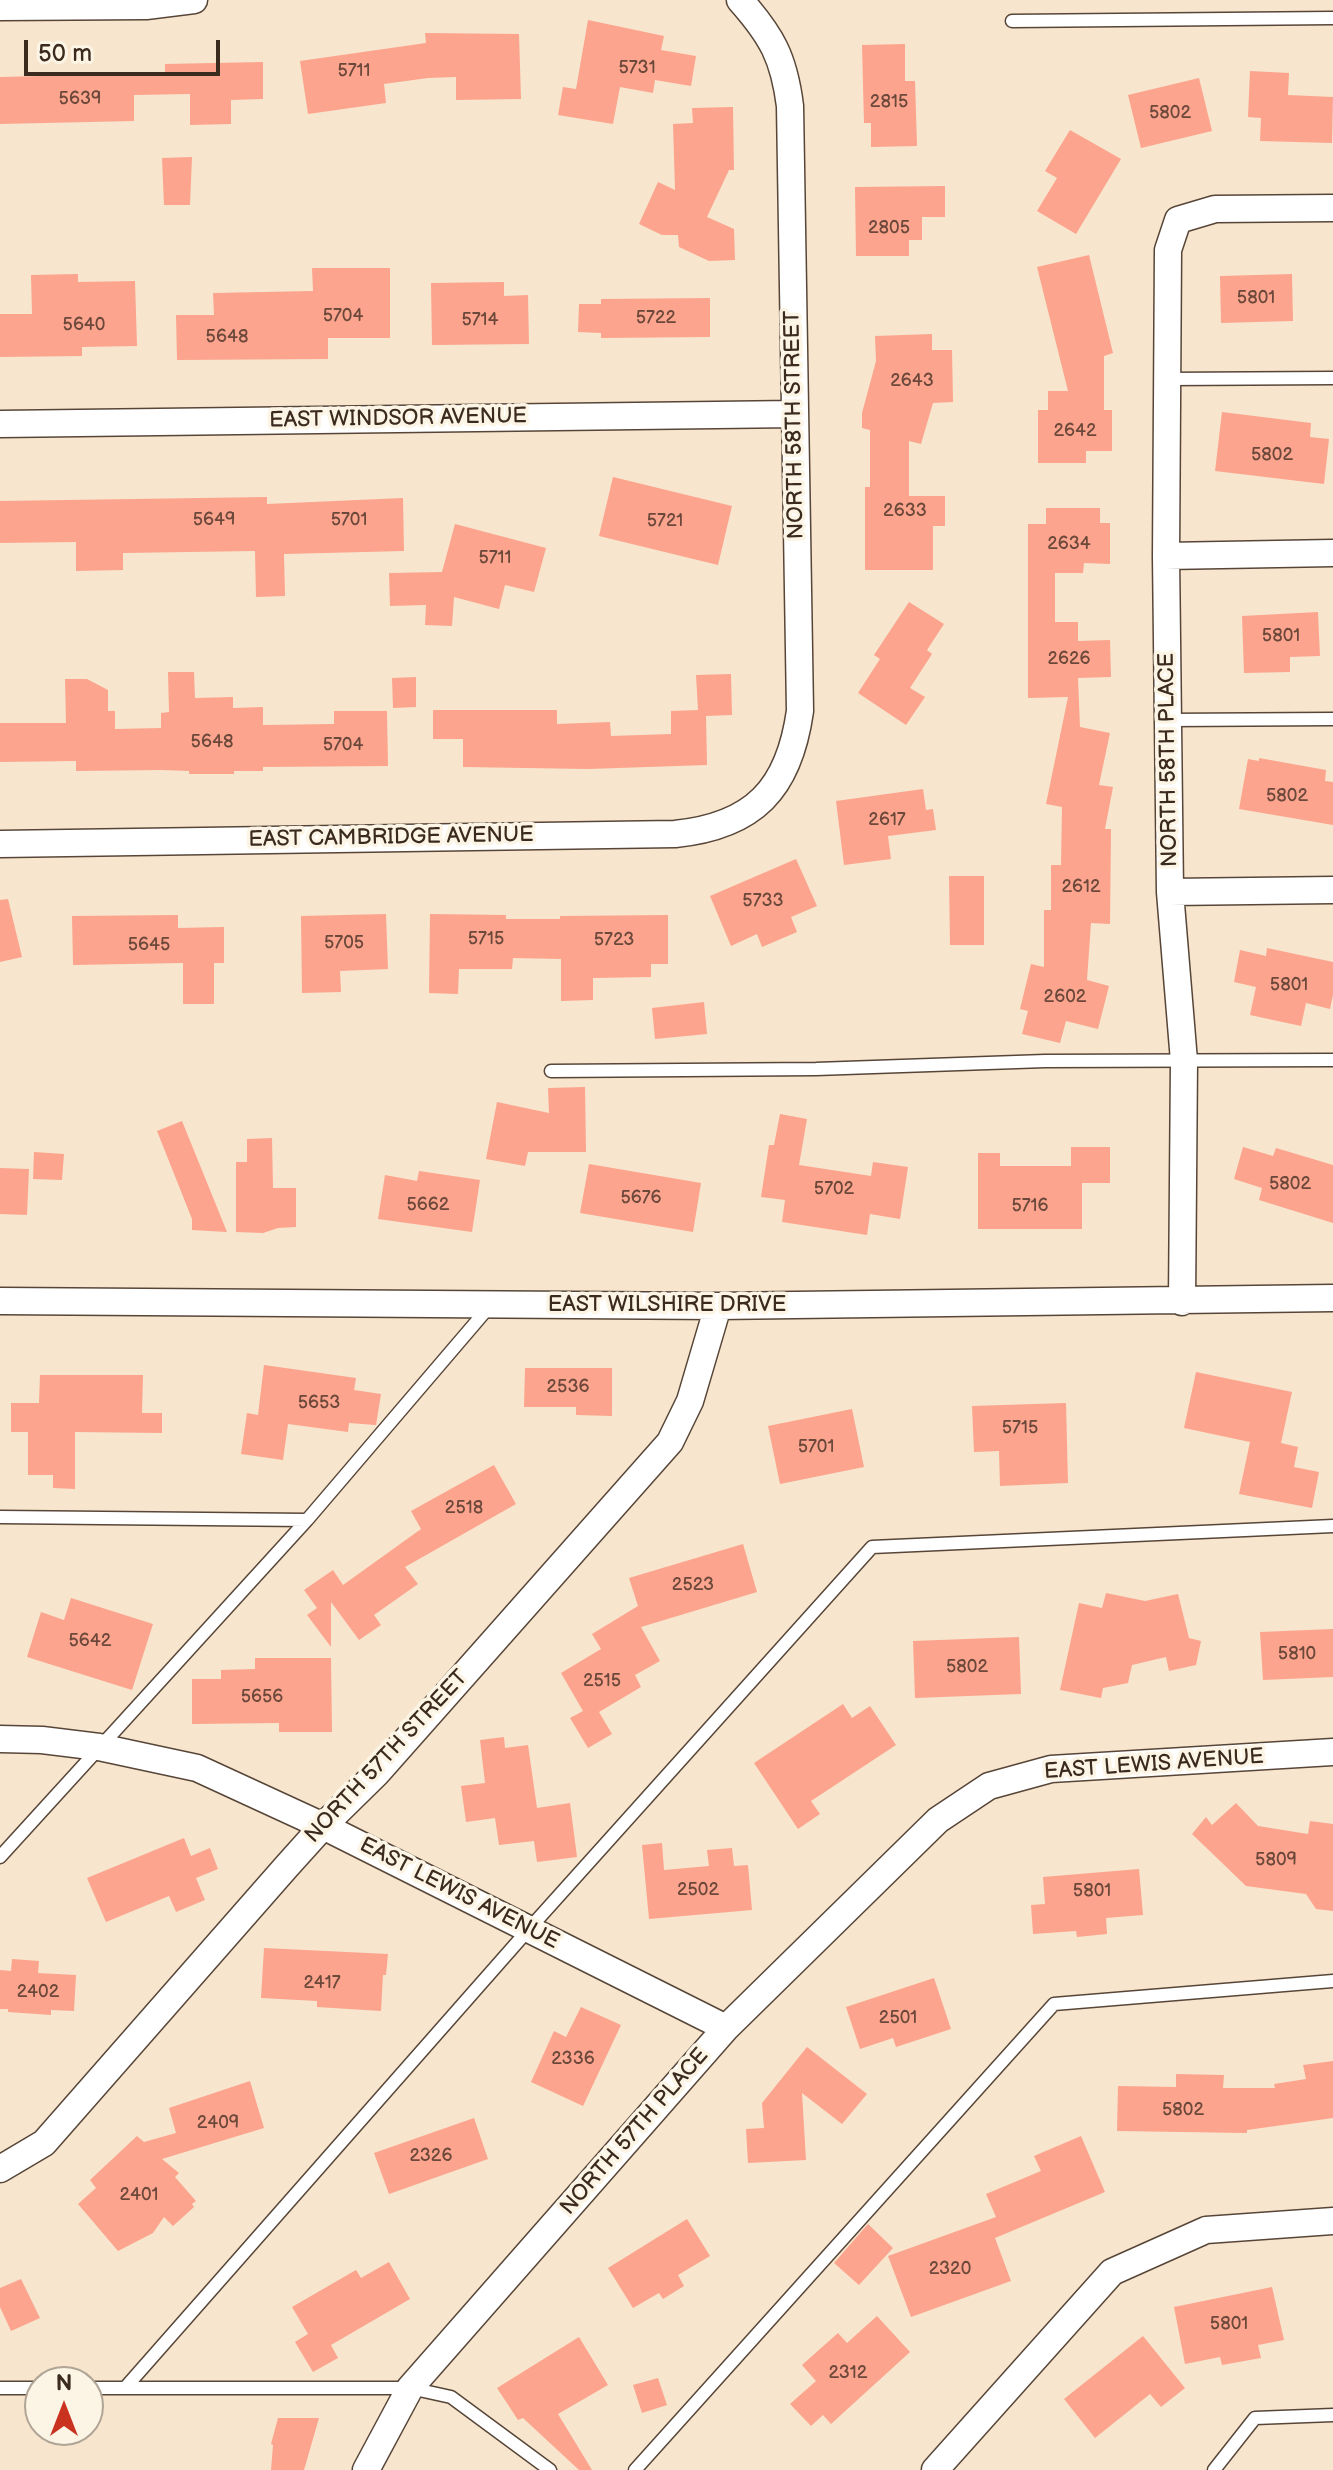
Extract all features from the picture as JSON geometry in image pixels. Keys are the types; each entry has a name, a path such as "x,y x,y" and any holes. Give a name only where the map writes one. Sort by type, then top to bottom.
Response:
{"street":[{"path":"0,7 146,6 194,0"},
{"name":"NORTH 58TH STREET","path":"740,0 760,22 778,53 786,73 790,106 800,711 795,743 784,771 771,792"},
{"name":"NORTH 58TH PLACE","path":"1182,1302 1184,1061 1170,892 1166,556 1168,250 1178,220 1215,209 1333,208"},
{"name":"EAST WINDSOR AVENUE","path":"0,424 795,414"},
{"path":"1166,556 1333,553"},
{"name":"EAST CAMBRIDGE AVENUE","path":"0,844 675,834 705,831 745,814 771,792"},
{"path":"1170,892 1333,890"},
{"name":"EAST WILSHIRE DRIVE","path":"0,1301 718,1306 1333,1298"},
{"name":"NORTH 57TH STREET","path":"0,2169 44,2143 323,1826 377,1773 670,1442 690,1401 718,1306"},
{"name":"EAST LEWIS AVENUE","path":"0,1739 99,1747 197,1768 323,1826 726,2028"},
{"name":"EAST LEWIS AVENUE","path":"938,1820 989,1786 1051,1769 1333,1752"},
{"name":"NORTH 57TH PLACE","path":"366,2470 410,2388 726,2028 938,1820"},
{"path":"935,2470 1112,2272 1206,2230 1333,2221"}],"lane":[{"path":"1012,21 1333,18"},
{"path":"1167,379 1333,378"},
{"path":"1168,720 1333,719"},
{"path":"551,1071 816,1069 1045,1061 1333,1060"},
{"path":"0,1857 307,1520 491,1304"},
{"path":"0,1517 307,1520"},
{"path":"125,2388 529,1929 872,1547 1333,1526"},
{"path":"635,2470 1054,2004 1333,1981"},
{"path":"0,2388 24,2388"},
{"path":"104,2388 410,2388 451,2397 550,2470"},
{"path":"1214,2470 1255,2418 1333,2415"}],"building":[{"path":"588,20 664,36 661,50 696,56 691,86 655,80 653,93 620,87 613,124 558,115 563,87 576,89"},
{"path":"425,33 519,34 521,99 456,100 456,77 428,78 384,84 386,103 308,114 300,61 426,43"},
{"path":"905,44 905,81 915,81 917,146 871,147 871,123 864,123 862,45"},
{"path":"263,62 263,99 231,100 231,124 190,125 190,94 134,95 134,121 0,124 0,77 165,73 165,64"},
{"path":"1250,71 1289,73 1288,95 1333,97 1332,143 1260,141 1261,118 1248,117"},
{"path":"1199,78 1212,131 1141,148 1128,95"},
{"path":"733,107 734,170 729,170 707,217 734,229 735,260 709,261 679,247 678,235 662,235 639,224 658,182 675,190 673,124 693,123 692,108"},
{"path":"1070,130 1121,159 1076,234 1037,211 1057,178 1045,171"},
{"path":"192,157 190,205 164,205 162,158"},
{"path":"945,186 945,217 922,217 922,240 909,240 909,256 856,256 855,187"},
{"path":"1089,255 1113,353 1104,356 1104,410 1112,410 1112,451 1086,451 1086,463 1038,463 1038,410 1048,410 1048,391 1068,391 1037,267"},
{"path":"312,268 390,268 390,338 328,338 328,359 177,360 176,315 214,315 213,293 313,291"},
{"path":"78,274 78,282 135,281 137,346 82,347 82,356 0,357 0,314 32,314 31,275"},
{"path":"1292,274 1293,321 1221,323 1220,276"},
{"path":"504,282 504,296 528,295 529,344 432,345 431,283"},
{"path":"710,298 710,337 601,338 601,333 578,332 579,304 601,304 601,299"},
{"path":"932,334 932,350 952,350 953,402 933,403 921,444 909,441 909,496 945,496 945,526 933,526 933,570 865,570 865,487 870,487 870,430 862,428 862,413 876,361 875,336"},
{"path":"1222,412 1311,423 1310,437 1329,439 1324,484 1215,471"},
{"path":"613,477 732,506 718,565 599,536"},
{"path":"267,497 267,504 403,498 404,551 284,554 285,596 256,597 255,551 123,553 123,570 76,571 76,542 0,543 0,501"},
{"path":"1046,508 1100,508 1100,523 1110,523 1110,564 1084,563 1083,573 1055,573 1055,622 1078,622 1078,641 1110,640 1111,677 1078,678 1080,727 1110,733 1099,785 1113,787 1105,829 1111,829 1110,924 1091,923 1087,980 1109,986 1098,1029 1066,1021 1060,1043 1022,1034 1028,1011 1020,1009 1031,964 1044,967 1044,910 1051,910 1051,865 1061,865 1062,807 1046,804 1068,697 1028,698 1028,524 1046,524"},
{"path":"455,524 546,548 534,592 505,585 499,609 454,597 452,626 425,625 426,605 390,606 389,573 442,572"},
{"path":"909,602 944,624 927,650 932,654 910,688 925,697 906,725 858,693 880,659 874,655"},
{"path":"1318,612 1320,656 1290,657 1290,672 1244,673 1242,616"},
{"path":"168,672 194,672 195,698 233,697 233,708 263,707 263,725 334,724 334,711 387,711 388,766 263,767 263,771 234,771 234,774 189,774 189,771 161,770 76,771 76,761 0,762 0,723 66,723 65,679 87,679 108,690 108,711 115,711 115,729 161,728 161,713 169,712"},
{"path":"731,674 732,715 706,716 707,765 588,769 463,767 463,739 433,739 433,710 557,710 557,724 610,722 611,736 671,734 671,711 698,710 696,675"},
{"path":"416,677 416,707 393,708 392,678"},
{"path":"1259,758 1326,770 1325,781 1333,782 1333,825 1239,809 1248,759 1259,761"},
{"path":"923,789 926,810 933,809 936,830 888,836 891,859 844,865 836,801"},
{"path":"796,859 817,906 791,917 797,932 762,947 757,934 731,946 710,896"},
{"path":"949,876 984,876 984,945 950,945"},
{"path":"8,899 22,957 0,962 0,900"},
{"path":"386,914 388,969 340,971 341,992 302,993 301,916"},
{"path":"430,914 506,915 506,919 668,915 668,964 651,964 651,977 593,978 593,1000 561,1001 561,959 513,958 512,969 459,969 458,994 429,993"},
{"path":"178,915 178,928 224,927 224,963 214,963 214,1004 183,1004 183,963 73,965 72,916"},
{"path":"1267,948 1333,962 1330,1009 1306,1003 1301,1026 1250,1015 1256,987 1234,982 1240,950 1266,956"},
{"path":"704,1002 707,1034 655,1039 652,1008"},
{"path":"585,1087 586,1152 528,1152 525,1166 486,1159 497,1102 549,1113 548,1088"},
{"path":"780,1114 807,1119 799,1165 871,1176 873,1162 908,1167 900,1219 870,1214 867,1235 782,1222 785,1200 761,1197 769,1145 774,1145"},
{"path":"182,1121 227,1232 192,1230 192,1219 157,1131"},
{"path":"272,1138 273,1188 296,1188 296,1227 263,1233 236,1232 236,1162 247,1162 247,1139"},
{"path":"1071,1147 1110,1147 1110,1183 1082,1183 1082,1229 978,1229 978,1153 1000,1153 1000,1166 1071,1166"},
{"path":"1243,1147 1273,1156 1276,1148 1333,1165 1333,1223 1259,1200 1262,1188 1234,1179"},
{"path":"34,1152 64,1154 62,1180 33,1179"},
{"path":"589,1164 701,1183 693,1232 580,1213"},
{"path":"0,1168 29,1169 27,1215 0,1214"},
{"path":"419,1171 480,1180 472,1232 378,1219 385,1175 417,1181"},
{"path":"264,1365 356,1378 354,1390 381,1394 376,1425 349,1423 348,1432 288,1424 283,1460 241,1454 247,1413 258,1415"},
{"path":"525,1368 612,1368 612,1416 576,1415 576,1407 524,1407"},
{"path":"1196,1372 1292,1392 1281,1443 1298,1447 1294,1467 1319,1472 1312,1508 1239,1494 1250,1442 1184,1428"},
{"path":"40,1375 143,1375 142,1413 162,1413 162,1433 75,1432 75,1489 53,1488 53,1475 28,1475 28,1432 11,1432 11,1403 39,1403"},
{"path":"1066,1403 1068,1483 1000,1486 999,1451 974,1452 972,1406"},
{"path":"852,1409 864,1467 780,1484 768,1426"},
{"path":"494,1465 516,1504 405,1567 418,1584 374,1615 381,1625 359,1640 331,1602 331,1647 307,1615 317,1608 304,1590 333,1570 343,1585 421,1529 411,1511"},
{"path":"743,1544 757,1592 641,1627 660,1661 635,1675 641,1687 599,1712 612,1734 588,1748 570,1718 583,1711 561,1673 601,1649 592,1634 638,1606 629,1578"},
{"path":"1106,1593 1145,1601 1178,1594 1189,1638 1201,1641 1196,1665 1169,1671 1166,1657 1132,1665 1128,1683 1103,1688 1101,1698 1060,1690 1079,1603 1102,1608"},
{"path":"71,1598 153,1624 132,1690 27,1657 41,1612 64,1620"},
{"path":"1333,1629 1333,1677 1263,1680 1260,1632"},
{"path":"1019,1637 1021,1694 915,1698 913,1641"},
{"path":"255,1658 331,1658 332,1732 279,1732 279,1723 192,1724 192,1679 221,1679 221,1670 255,1669"},
{"path":"843,1704 852,1718 870,1706 896,1745 811,1801 820,1814 798,1829 754,1763"},
{"path":"504,1737 505,1748 528,1745 537,1808 570,1803 577,1857 537,1862 534,1841 499,1845 495,1818 466,1822 461,1786 485,1783 480,1740"},
{"path":"1236,1803 1258,1826 1308,1834 1310,1821 1333,1824 1333,1911 1316,1909 1306,1894 1246,1886 1192,1834 1206,1817 1212,1825"},
{"path":"184,1838 191,1856 210,1848 218,1869 196,1878 205,1900 176,1912 169,1896 106,1922 87,1878"},
{"path":"662,1843 664,1870 709,1866 707,1850 732,1848 734,1866 748,1865 752,1910 649,1919 642,1845"},
{"path":"1139,1869 1143,1915 1106,1918 1107,1934 1077,1937 1076,1931 1033,1934 1031,1905 1045,1904 1043,1877"},
{"path":"264,1948 388,1954 386,1975 383,1975 381,2011 317,2007 317,2001 261,1998"},
{"path":"12,1959 39,1961 38,1973 76,1975 74,2011 51,2010 51,2015 0,2009 0,1970 11,1971"},
{"path":"934,1978 951,2029 896,2047 893,2038 860,2049 846,2007"},
{"path":"581,2007 621,2025 583,2106 531,2082 554,2031 566,2037"},
{"path":"807,2047 867,2094 842,2124 802,2093 806,2160 748,2163 746,2129 764,2128 762,2103"},
{"path":"1333,2061 1333,2118 1247,2130 1247,2133 1117,2131 1118,2086 1176,2087 1176,2074 1224,2075 1223,2088 1275,2088 1274,2084 1306,2079 1303,2065"},
{"path":"250,2081 264,2128 162,2159 179,2173 175,2177 196,2201 192,2204 194,2207 173,2226 164,2217 153,2233 118,2251 78,2204 96,2188 90,2180 137,2136 144,2142 176,2133 169,2108"},
{"path":"474,2118 488,2159 389,2194 374,2153"},
{"path":"1081,2136 1105,2192 995,2238 1011,2281 911,2317 888,2256 996,2217 986,2194 1041,2171 1034,2156"},
{"path":"687,2219 710,2256 678,2275 684,2286 663,2299 659,2293 633,2308 608,2268"},
{"path":"868,2224 893,2248 859,2285 834,2263"},
{"path":"389,2262 410,2299 331,2345 338,2358 313,2372 295,2342 308,2334 292,2307 356,2270 361,2278"},
{"path":"21,2279 40,2318 11,2331 0,2307 0,2288"},
{"path":"1272,2287 1284,2340 1258,2345 1261,2358 1222,2365 1220,2357 1185,2364 1174,2307"},
{"path":"877,2316 910,2352 831,2424 823,2415 811,2426 790,2404 816,2381 802,2365 838,2333 847,2343"},
{"path":"1143,2336 1185,2388 1161,2407 1150,2394 1095,2438 1064,2399"},
{"path":"579,2337 608,2385 558,2414 592,2470 579,2470 523,2418 518,2420 497,2388"},
{"path":"658,2378 667,2405 642,2413 633,2385"},
{"path":"278,2418 319,2418 304,2470 271,2470 271,2444"}]}
